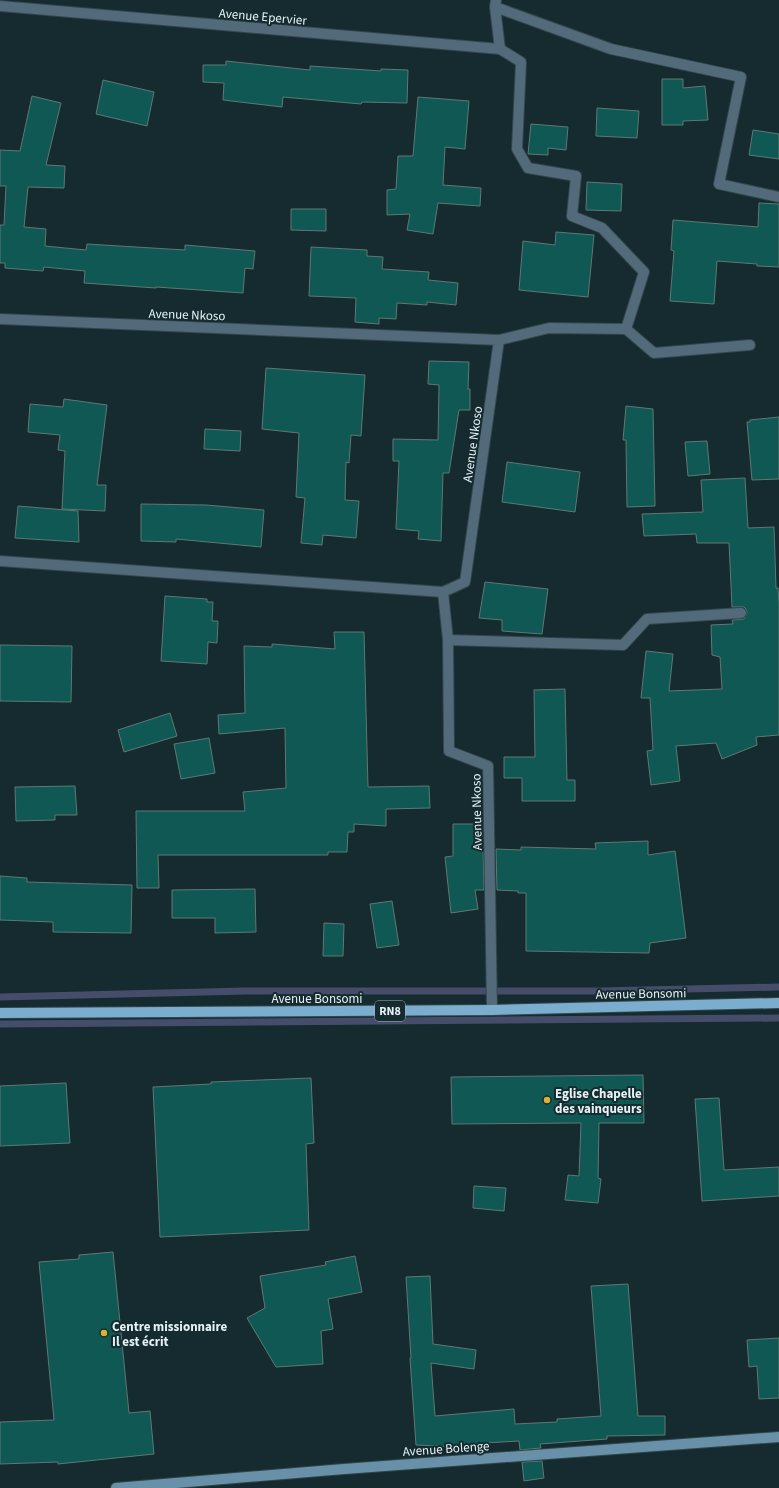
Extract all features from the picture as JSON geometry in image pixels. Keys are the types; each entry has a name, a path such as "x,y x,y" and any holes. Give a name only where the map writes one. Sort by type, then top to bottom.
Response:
{"main road":[{"name":"Avenue Bonsomi","path":"0,1013 492,1010 779,1002"}],"street":[{"path":"626,329 644,272 602,228 572,216 576,176 528,168 524,162 517,149 521,62 500,49 495,3 611,49 741,77 719,184 779,197"},
{"name":"Avenue Epervier","path":"0,6 500,49"},
{"name":"Avenue Nkoso","path":"0,319 500,340 466,582 443,592 448,640 449,751 488,766 492,1010"},
{"path":"500,340 549,328 626,329 654,353 750,345"},
{"path":"0,561 443,592"},
{"path":"448,640 623,645 647,619 741,613"},
{"name":"Avenue Bolenge","path":"116,1488 344,1469 779,1438"}],"building":[{"path":"226,61 310,70 310,66 381,71 381,69 408,70 407,103 362,102 361,104 283,97 282,107 223,100 224,83 203,82 203,65 226,65"},
{"path":"662,79 683,79 683,88 705,86 708,120 683,121 683,125 662,125"},
{"path":"103,80 154,92 147,126 96,114"},
{"path":"32,96 61,103 46,165 65,166 64,188 28,187 24,227 46,229 45,246 86,250 87,244 185,250 185,245 255,251 253,269 245,268 243,293 84,283 85,271 44,267 43,271 5,268 5,263 0,263 0,225 4,225 6,186 0,186 0,150 20,151"},
{"path":"418,97 469,101 465,149 445,147 443,185 481,188 480,206 438,203 433,234 407,230 410,214 387,215 387,190 396,189 398,156 413,156"},
{"path":"597,108 639,111 637,138 596,136"},
{"path":"531,124 568,127 566,150 548,148 548,155 528,154"},
{"path":"753,130 779,134 779,159 749,155"},
{"path":"587,182 622,184 621,211 586,210"},
{"path":"759,203 779,204 779,267 717,261 714,304 670,301 674,251 671,250 673,220 758,227"},
{"path":"291,209 326,209 326,231 291,230"},
{"path":"556,232 594,235 588,297 519,290 523,241 555,245"},
{"path":"311,247 367,250 367,256 383,257 382,269 429,272 428,280 458,283 456,305 427,302 427,305 397,303 396,319 379,318 379,324 355,322 356,298 309,296"},
{"path":"429,361 469,362 468,389 470,389 470,410 459,410 449,473 443,473 441,541 418,539 419,531 396,529 399,461 393,461 393,439 438,440 439,385 428,384"},
{"path":"266,368 365,375 361,436 351,435 349,463 346,462 345,500 359,501 356,538 323,535 322,545 301,543 305,498 296,497 299,433 262,429"},
{"path":"64,399 107,405 97,485 106,485 105,511 62,509 65,451 58,450 60,435 28,432 30,404 63,407"},
{"path":"626,406 653,409 655,506 627,507 626,440 623,440"},
{"path":"779,417 779,479 752,480 747,422 750,422 750,420"},
{"path":"205,429 241,431 240,451 204,449"},
{"path":"707,441 710,474 688,476 685,442"},
{"path":"507,462 580,472 575,512 502,502"},
{"path":"745,478 748,528 774,527 776,588 778,588 779,604 779,735 756,737 757,745 722,759 716,743 676,746 680,781 651,785 647,751 653,750 650,698 641,698 646,651 673,654 669,691 722,689 720,657 712,655 711,625 733,624 732,620 744,619 747,613 744,607 732,607 729,543 697,543 696,534 644,536 642,514 703,512 701,480"},
{"path":"141,504 206,505 264,510 261,547 176,539 176,542 141,541"},
{"path":"18,506 78,511 79,542 15,538"},
{"path":"485,582 548,589 542,634 502,631 502,620 479,618"},
{"path":"165,596 207,599 207,602 213,602 212,621 218,621 217,643 208,642 207,664 161,661"},
{"path":"334,632 364,632 368,787 429,786 430,808 386,809 386,826 354,824 354,832 348,832 347,852 328,852 328,855 158,855 159,888 137,888 136,811 245,811 243,792 286,788 285,728 219,734 218,715 245,713 244,646 272,647 272,644 335,649"},
{"path":"0,645 72,646 71,702 0,701"},
{"path":"565,689 567,780 575,780 575,801 522,801 522,778 504,778 504,757 535,757 534,690"},
{"path":"170,713 177,736 124,752 118,730"},
{"path":"209,738 215,773 181,779 174,744"},
{"path":"75,786 77,815 55,815 55,820 16,821 15,787"},
{"path":"453,824 474,824 475,849 483,849 484,890 475,890 478,909 451,913 445,857 453,856"},
{"path":"648,841 648,855 675,851 686,938 650,943 649,953 526,951 526,893 497,890 496,849 521,850 521,847 596,849 595,843"},
{"path":"0,876 27,878 27,882 132,885 131,933 53,932 53,922 0,920"},
{"path":"255,889 256,932 215,933 215,918 172,918 172,890"},
{"path":"392,901 399,945 377,948 370,904"},
{"path":"324,923 344,924 343,956 323,956"},
{"name":"Eglise Chapelle des vainqueurs","path":"643,1075 644,1123 599,1123 598,1178 601,1179 598,1203 565,1200 568,1175 579,1176 581,1123 452,1124 451,1077"},
{"path":"311,1078 314,1143 306,1144 309,1230 160,1237 153,1087 211,1084 211,1082"},
{"path":"66,1083 70,1143 0,1146 0,1086"},
{"path":"719,1098 724,1170 779,1167 779,1196 702,1201 695,1099"},
{"path":"474,1186 506,1188 504,1211 473,1208"},
{"path":"113,1252 129,1413 150,1411 154,1454 58,1464 58,1462 0,1464 0,1422 54,1420 39,1262 79,1259 79,1255"},
{"path":"355,1256 362,1292 328,1299 333,1329 321,1331 323,1364 276,1367 247,1318 265,1308 260,1276 326,1265 325,1262"},
{"path":"430,1276 433,1344 476,1350 474,1369 431,1363 435,1416 514,1409 515,1424 557,1422 557,1419 601,1416 591,1286 628,1284 638,1416 665,1416 665,1435 607,1436 607,1439 540,1444 541,1448 520,1450 519,1441 468,1444 468,1446 456,1447 416,1445 406,1277"},
{"path":"779,1338 779,1398 759,1399 757,1366 749,1367 747,1340"},
{"path":"542,1461 544,1478 524,1481 522,1462"}],"waterway":[{"path":"0,997 245,991 600,991 779,987"},
{"path":"0,1024 779,1018"}],"place":[{"name":"Eglise Chapelle des vainqueurs","path":"547,1100"},
{"name":"Centre missionnaire Il est écrit","path":"104,1333"}]}
